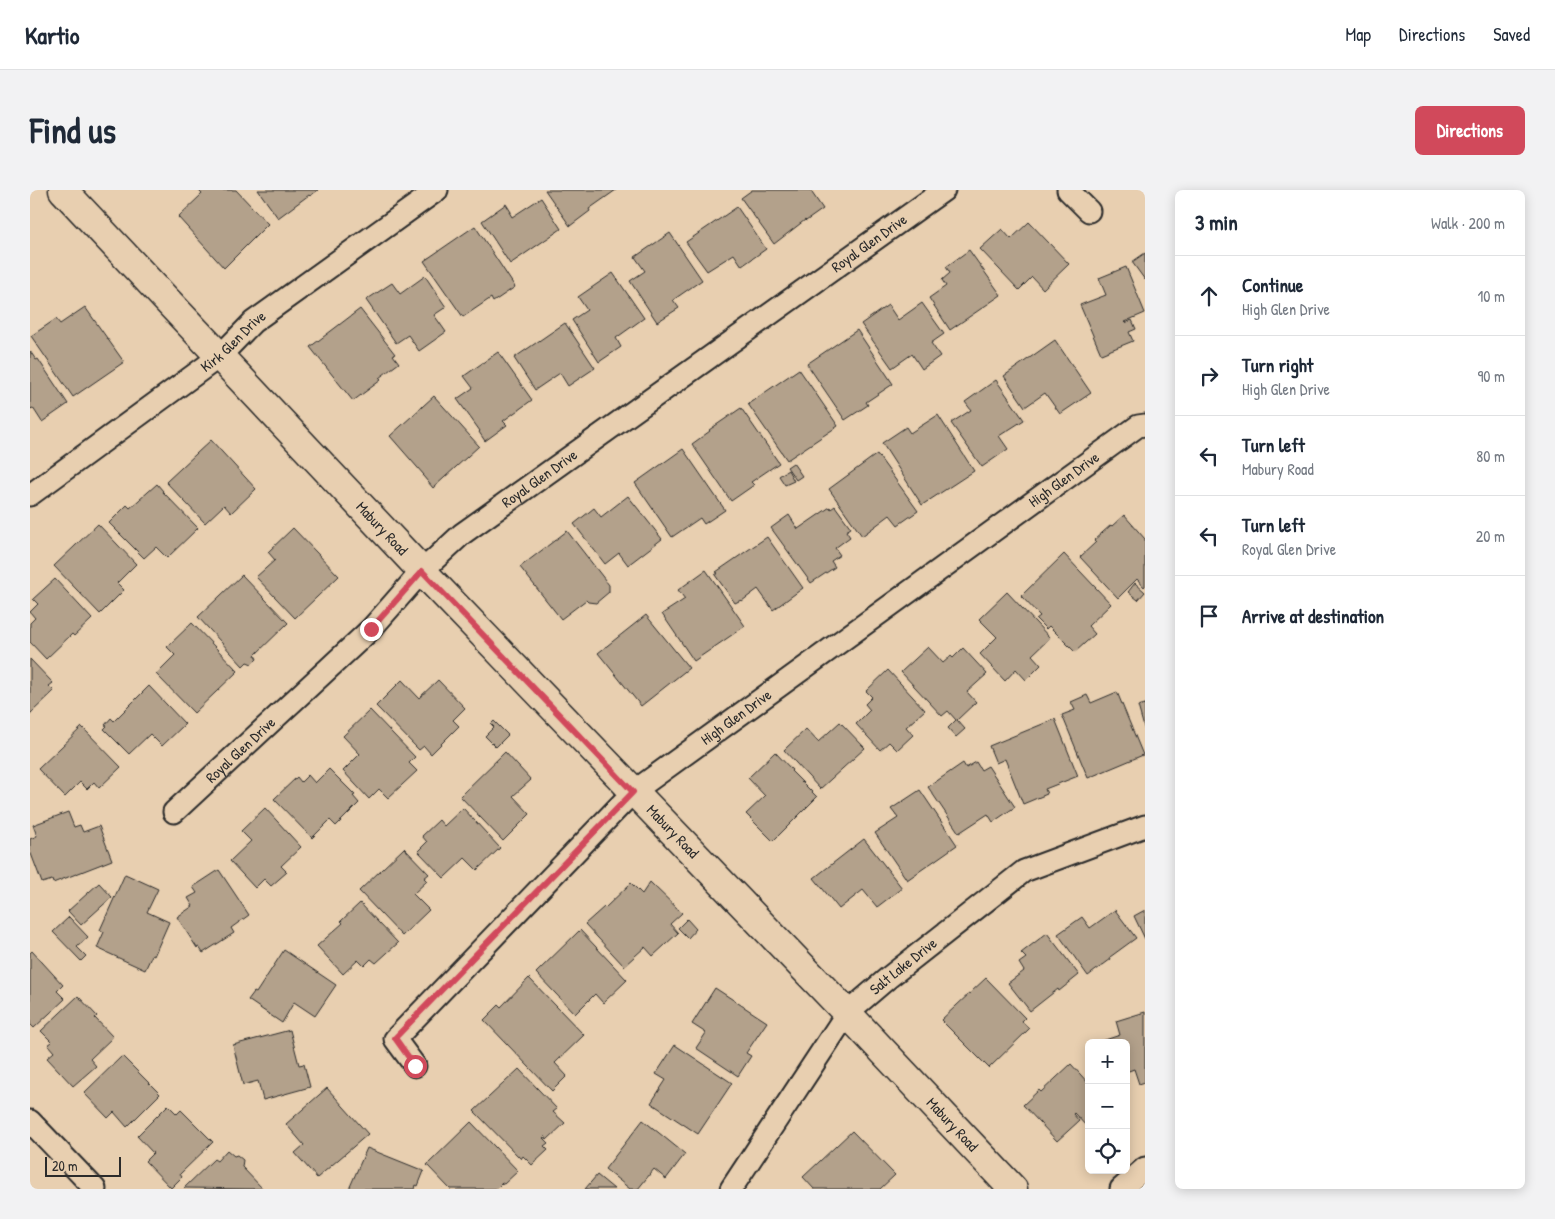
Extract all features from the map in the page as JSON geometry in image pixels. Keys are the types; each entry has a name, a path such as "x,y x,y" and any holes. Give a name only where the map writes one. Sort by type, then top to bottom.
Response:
{"main road":[{"name":"Mabury Road","path":"63,190 422,571 847,1013 1013,1189"}],"street":[{"name":"Kirk Glen Drive","path":"30,495 220,356 253,322 437,190"},
{"name":"Royal Glen Drive","path":"174,812 371,629 422,571 462,534 944,190"},
{"path":"1068,190 1089,211"},
{"name":"High Glen Drive","path":"415,1066 395,1038 633,792 1138,426 1145,425"},
{"name":"Salt Lake Drive","path":"731,1189 847,1013 888,978 1024,871 1145,826"},
{"path":"30,1121 94,1189"},
{"path":"1121,1189 1145,1168"}],"building":[{"path":"200,190 236,190 268,224 224,268 178,217 202,194"},
{"path":"258,190 318,190 278,218"},
{"path":"545,190 616,190 589,209 590,211 570,226"},
{"path":"752,190 810,190 823,209 805,220 774,244 741,198"},
{"path":"541,198 561,229 510,264 482,221 506,204 512,217"},
{"path":"737,207 766,249 742,266 734,254 707,271 686,242"},
{"path":"1029,222 1069,264 1043,289 1032,277 1019,290 980,249 1002,229 1011,239"},
{"path":"475,226 515,287 493,302 491,298 463,317 424,261"},
{"path":"670,233 702,280 673,300 679,308 657,322 630,281 645,271 635,257"},
{"path":"969,250 1001,295 950,330 929,298 946,286 942,280 950,273 946,267"},
{"path":"1145,253 1145,280 1132,262"},
{"path":"1126,267 1145,313 1124,322 1132,320 1136,329 1129,332 1133,341 1101,354 1080,305 1106,295 1099,278"},
{"path":"613,273 644,318 616,338 621,347 599,362 572,320 587,310 578,297"},
{"path":"425,276 446,307 434,315 446,332 419,351 408,335 396,343 366,300 392,283 400,294"},
{"path":"922,303 944,334 931,343 940,356 922,369 912,354 892,368 861,324 888,305 898,320"},
{"path":"85,307 124,362 73,397 31,336 56,319 60,324"},
{"path":"360,309 395,354 393,355 399,363 379,378 381,380 353,401 310,347"},
{"path":"565,323 595,368 568,386 560,373 535,390 514,358"},
{"path":"857,330 893,384 866,402 868,405 845,420 807,364"},
{"path":"1055,340 1091,393 1060,414 1045,393 1025,407 1004,376"},
{"path":"30,351 36,360 38,359 68,404 42,422 33,408 30,409"},
{"path":"498,352 532,400 503,421 507,425 485,441 457,399 473,388 464,376"},
{"path":"799,369 838,426 787,460 748,404"},
{"path":"996,380 1024,420 999,436 1008,449 982,467 951,423 971,410 965,402"},
{"path":"434,396 479,446 433,488 390,436"},
{"path":"741,408 779,463 751,482 754,485 731,501 692,444"},
{"path":"938,415 974,471 922,505 882,443 906,427 910,433"},
{"path":"211,440 256,489 231,513 224,505 205,523 166,482"},
{"path":"683,449 725,510 704,524 700,518 672,537 635,483"},
{"path":"877,454 918,511 898,525 890,515 862,536 829,489"},
{"path":"793,463 802,476 796,480 787,467"},
{"path":"788,470 794,481 785,485 779,476"},
{"path":"157,484 198,528 167,558 156,547 144,558 109,523 127,505 130,508"},
{"path":"628,496 662,539 628,565 619,553 605,564 574,524 594,508 601,517"},
{"path":"835,506 851,528 846,531 850,537 835,548 840,555 831,561 835,567 811,583 771,528 789,515 798,529 830,507 831,509"},
{"path":"1124,515 1145,539 1145,586 1137,579 1118,598 1080,557 1096,542 1094,540"},
{"path":"98,524 136,564 117,583 124,590 100,614 54,566"},
{"path":"293,528 339,576 295,618 256,577 275,560 268,552"},
{"path":"567,531 609,585 609,592 596,603 586,600 561,619 520,567"},
{"path":"767,537 803,588 773,610 758,589 742,601 735,603 715,575 718,573 716,572"},
{"path":"1064,554 1111,604 1088,626 1095,634 1075,652 1049,626 1046,629 1036,619 1040,616 1021,596"},
{"path":"706,570 745,626 694,661 662,614 685,599 678,590"},
{"path":"242,575 288,623 255,655 257,659 252,664 247,662 243,666 198,617"},
{"path":"55,579 92,619 74,636 72,634 46,659 30,642 30,623 35,618 30,612 38,604 33,599"},
{"path":"1135,583 1145,592 1138,600 1128,592"},
{"path":"1007,592 1050,638 1032,655 1041,665 1026,680 1016,669 1005,681 980,654 997,637 979,619"},
{"path":"646,615 689,668 641,706 598,653"},
{"path":"192,623 238,671 194,713 156,674 175,655 167,647"},
{"path":"928,647 943,663 951,656 953,658 963,648 987,674 967,692 976,702 957,720 965,729 956,737 948,728 956,720 948,711 942,716 901,672"},
{"path":"30,659 53,683 49,686 54,691 30,714"},
{"path":"888,670 925,710 906,727 913,735 897,750 889,742 880,750 856,724 870,710 865,704 872,697 866,691"},
{"path":"402,680 419,698 438,680 465,708 453,720 459,726 431,754 424,746 419,750 376,706"},
{"path":"149,686 185,724 162,746 150,734 129,754 104,729 107,726 105,725 111,718 114,721"},
{"path":"1117,692 1143,755 1088,778 1062,715 1075,710 1071,702 1087,695 1091,703"},
{"path":"1145,704 1145,731 1138,706"},
{"path":"370,710 415,757 409,763 417,771 388,798 379,789 369,799 343,771 360,754 343,736"},
{"path":"1055,719 1078,776 1045,789 1047,794 1023,804 1005,759 996,763 989,746"},
{"path":"494,721 508,735 496,747 485,736 494,727 491,724"},
{"path":"840,722 865,748 820,789 784,750 806,729 818,742"},
{"path":"82,727 121,767 99,788 94,782 87,789 80,782 65,797 38,769"},
{"path":"505,752 531,780 513,796 530,814 503,841 460,796"},
{"path":"775,752 817,797 773,841 746,814 765,796 748,778"},
{"path":"976,762 981,770 988,766 1015,807 993,822 988,814 959,833 928,787 963,763 966,768"},
{"path":"329,769 355,795 353,796 359,803 336,826 330,820 312,838 274,799 297,777 301,782 308,775 315,783"},
{"path":"920,790 957,845 907,880 875,833 898,818 891,809"},
{"path":"265,808 301,847 281,866 287,872 271,886 264,879 255,888 230,861 251,841 241,831"},
{"path":"463,808 500,848 477,870 465,858 444,878 418,851 427,842 422,836 439,820 444,826"},
{"path":"68,812 74,827 80,825 83,832 99,826 112,860 53,883 52,880 42,883 30,851 30,839 37,836 33,825"},
{"path":"864,839 902,888 877,907 863,890 839,909 814,878"},
{"path":"404,848 429,874 424,878 427,881 413,894 429,910 402,936 359,891"},
{"path":"219,870 249,915 231,928 234,933 203,953 199,947 197,948 177,917 193,906 188,898 197,893 193,887"},
{"path":"125,874 158,889 147,912 169,922 154,956 152,955 145,970 97,948 104,932 100,930"},
{"path":"650,882 682,913 670,924 678,933 653,956 645,947 624,966 585,924 631,883 642,894"},
{"path":"99,883 112,897 81,925 68,911"},
{"path":"360,903 398,943 376,963 371,959 364,966 358,960 343,974 317,946 343,923 341,921"},
{"path":"1115,910 1136,938 1088,976 1058,934 1082,917 1090,928"},
{"path":"1145,910 1145,939 1134,916"},
{"path":"69,917 88,937 77,947 86,956 81,961 53,932"},
{"path":"687,919 696,929 688,938 678,928"},
{"path":"580,930 627,980 603,1003 595,994 575,1014 536,973"},
{"path":"1047,933 1079,975 1030,1011 1008,983 1024,971 1019,963 1026,958 1021,953"},
{"path":"284,950 336,985 315,1016 294,1002 282,1023 248,1000 254,992 256,993"},
{"path":"32,951 63,985 57,991 65,999 34,1028 30,1024 30,953"},
{"path":"529,978 584,1035 555,1063 567,1076 552,1091 484,1020 499,1005 501,1007"},
{"path":"986,978 1025,1018 1022,1021 1029,1029 989,1068 941,1020"},
{"path":"715,988 767,1022 746,1053 751,1056 738,1076 696,1048 706,1033 692,1024"},
{"path":"78,996 113,1037 90,1059 96,1066 73,1086 47,1058 54,1052 48,1045 52,1042 41,1031"},
{"path":"1145,1012 1145,1082 1139,1084 1134,1069 1130,1070 1130,1039 1108,1039 1120,1035 1116,1021"},
{"path":"290,1030 299,1065 304,1064 310,1087 263,1100 258,1081 243,1085 233,1045"},
{"path":"675,1045 732,1083 698,1134 651,1103 666,1080 656,1074"},
{"path":"122,1056 160,1094 127,1127 114,1112 108,1118 84,1093"},
{"path":"1071,1064 1085,1080 1085,1125 1074,1113 1079,1121 1057,1141 1023,1105 1039,1090 1041,1092"},
{"path":"519,1069 557,1109 553,1112 565,1123 547,1140 545,1136 543,1138 548,1143 544,1146 548,1150 532,1165 523,1156 521,1159 474,1111"},
{"path":"327,1088 368,1134 317,1178 295,1153 304,1145 286,1124"},
{"path":"168,1105 177,1114 181,1110 213,1142 180,1174 182,1177 171,1188 145,1161 153,1153 137,1136"},
{"path":"643,1120 685,1154 666,1179 654,1169 638,1189 630,1189 605,1169"},
{"path":"471,1122 518,1171 496,1189 450,1189 427,1165"},
{"path":"852,1131 895,1175 880,1189 814,1189 803,1177"},
{"path":"367,1148 424,1171 418,1186 416,1185 415,1189 349,1189"},
{"path":"227,1150 243,1160 242,1167 263,1189 184,1188 214,1159 217,1161"},
{"path":"597,1175 614,1189 585,1189"}],"route":[{"path":"371,629 422,571 633,792 395,1038 415,1066"}]}
